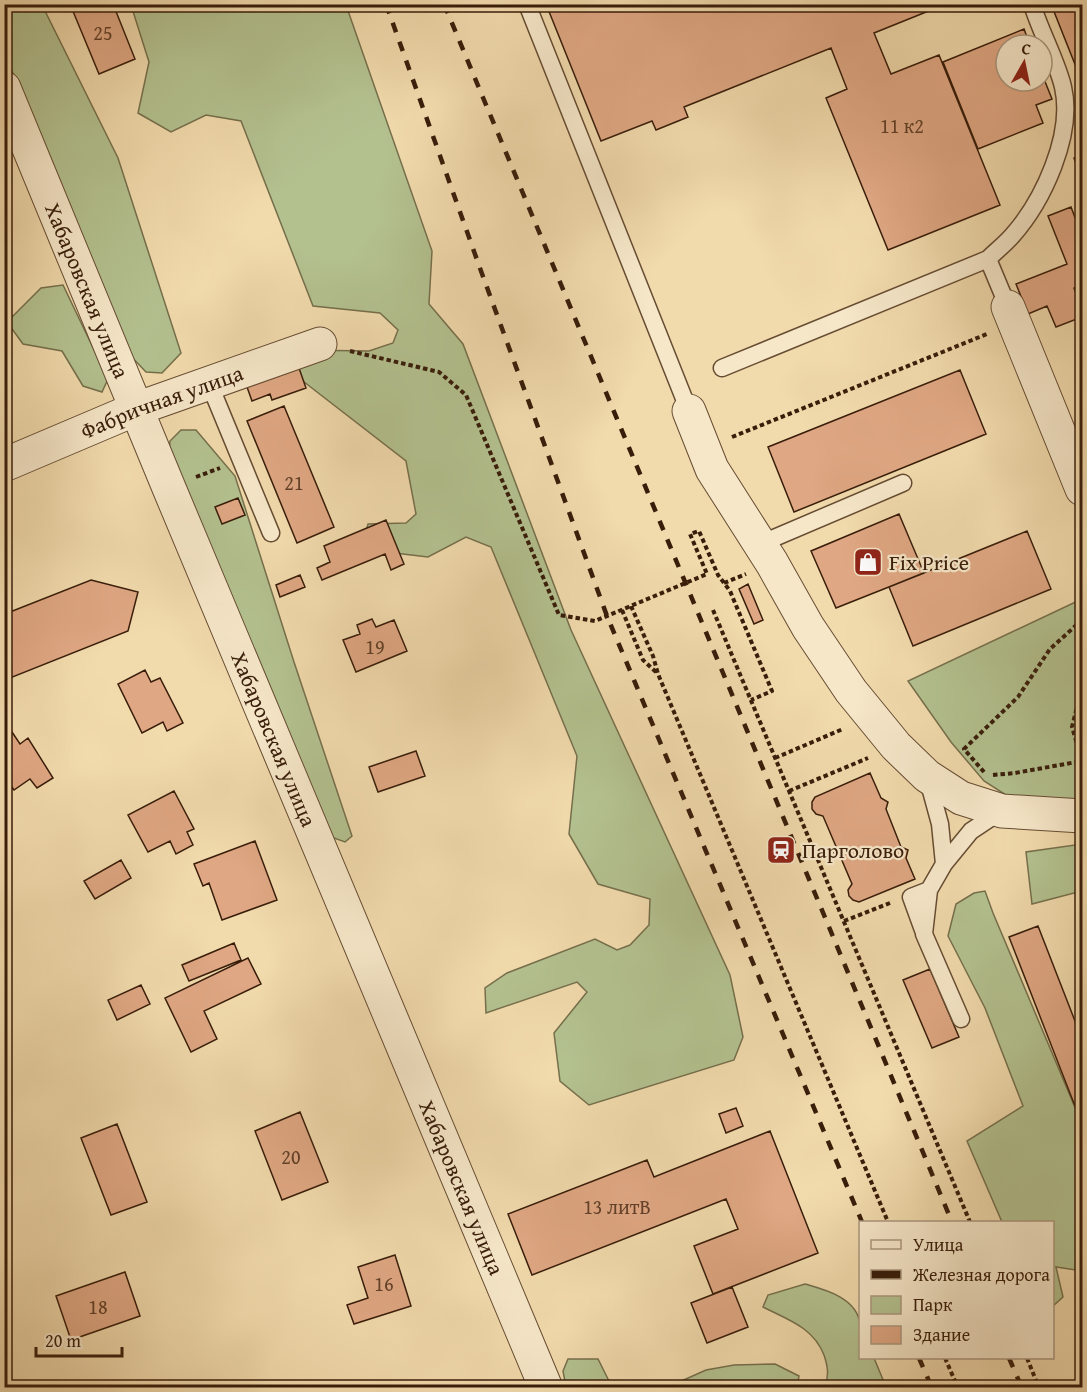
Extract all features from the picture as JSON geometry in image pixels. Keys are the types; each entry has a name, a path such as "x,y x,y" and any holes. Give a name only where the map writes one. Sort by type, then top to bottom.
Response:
{"street":[{"name":"Хабаровская улица","path":"4,88 546,1388"},
{"path":"1011,315 1083,489"},
{"name":"Фабричная улица","path":"4,465 136,409 320,344"},
{"path":"689,411 712,469 760,544 808,627 851,691 896,746 927,776 961,798 1002,811 1083,816"}],"lane":[{"path":"527,4 689,411"},
{"path":"722,368 988,259 1011,238 1036,203 1046,182 1062,137 1065,109 1063,87 1032,4"},
{"path":"988,259 1011,315"},
{"path":"209,383 271,533"},
{"path":"760,544 903,483"},
{"path":"927,776 940,824 944,864"},
{"path":"924,934 929,890 944,864 971,831 1002,811"},
{"path":"929,890 911,897 924,934 961,1019"}],"path":[{"path":"704,449 1011,315"},
{"path":"320,344 439,372 466,395 559,615 595,621 707,574 690,534 699,531 718,575 730,591 772,691 751,700"},
{"path":"169,488 240,459"},
{"path":"632,606 658,674 888,1221"},
{"path":"622,610 643,660 658,674"},
{"path":"713,610 970,1221"},
{"path":"1083,620 1077,623 1050,650 1018,697 964,749 987,775 1015,773 1083,761 1072,727 1083,687"},
{"path":"1077,623 1083,637"},
{"path":"775,758 872,717"},
{"path":"789,791 896,746"},
{"path":"817,858 837,850"},
{"path":"843,921 879,906 911,897"},
{"path":"945,1359 958,1388"},
{"path":"1027,1359 1040,1388"}],"green space":[{"path":"4,5 42,5 118,158 181,353 162,373 146,372 126,351 5,54"},
{"path":"131,5 346,5 432,251 429,304 463,344 571,630 730,975 743,1037 734,1060 589,1105 560,1081 554,1033 587,992 577,982 486,1013 485,988 507,973 595,939 617,950 630,945 649,925 650,899 598,884 569,834 577,756 491,547 466,537 428,557 361,549 368,524 406,523 416,514 406,461 277,361 301,350 369,351 393,343 398,330 380,313 313,306 241,121 206,115 171,132 138,113 149,62"},
{"path":"63,285 108,379 102,392 83,386 62,351 23,344 7,322 41,288"},
{"path":"181,430 196,430 235,476 352,836 345,842 331,837 169,455 170,441"},
{"path":"1082,599 1082,802 1009,797 984,781 951,742 908,681"},
{"path":"1082,844 1082,891 1032,904 1026,852"},
{"path":"985,891 1082,1124 1082,1271 1056,1267 1063,1297 1054,1305 1054,1221 1002,1221 967,1141 1023,1106 985,1008 948,936 956,904 974,893"},
{"path":"805,1284 839,1296 847,1302 859,1319 859,1359 874,1359 886,1387 825,1387 826,1363 819,1345 799,1325 763,1307 768,1295"},
{"path":"568,1359 598,1359 610,1383 621,1387 566,1387 563,1371"},
{"path":"775,1364 799,1376 797,1387 668,1387 706,1370 734,1365"}],"building":[{"path":"70,4 113,4 135,59 99,74"},
{"path":"546,4 946,4 874,33 891,74 939,55 1000,205 888,250 826,98 847,89 831,48 684,107 688,117 656,130 652,121 601,141"},
{"path":"1051,4 1082,4 1082,82"},
{"path":"1024,29 1026,33 1014,33"},
{"path":"994,41 994,93 1050,93 1052,99 1036,105 1043,123 978,149 943,62"},
{"path":"1082,154 1082,179 1074,158"},
{"path":"1071,207 1082,236 1082,284 1074,288 1082,310 1082,317 1056,327 1047,306 1028,314 1016,284 1067,264 1048,216"},
{"path":"299,368 306,388 272,400 270,394 252,401 247,387"},
{"path":"960,370 986,434 794,512 768,447"},
{"path":"284,406 334,527 297,543 247,421"},
{"path":"238,498 245,515 222,524 215,507"},
{"name":"Fix Price","path":"899,514 924,573 836,608 811,551"},
{"path":"386,520 404,564 391,570 385,554 322,580 317,568 330,562 324,546"},
{"path":"1027,531 1051,589 913,646 889,587"},
{"path":"300,575 305,587 280,597 276,585"},
{"path":"91,580 138,592 128,631 5,680 4,598 10,612"},
{"path":"748,584 763,620 754,624 739,589"},
{"path":"372,619 376,627 394,620 407,651 356,672 343,640 360,634 357,625"},
{"path":"145,670 151,682 160,678 183,723 167,731 163,722 142,733 118,684"},
{"path":"12,732 20,744 28,738 53,778 37,788 30,779 14,790 4,776 4,737"},
{"path":"416,751 425,776 378,792 369,767"},
{"name":"Парголово","path":"870,773 881,798 888,802 886,809 901,847 908,850 906,858 915,879 859,902 849,896 848,890 852,884 823,816 816,814 812,809 812,802 815,797"},
{"path":"174,791 194,829 187,832 193,845 176,854 170,841 148,852 128,815"},
{"path":"255,841 277,900 222,920 209,883 203,886 194,864"},
{"path":"121,860 131,878 95,899 84,881"},
{"path":"1038,926 1082,1039 1082,1124 1009,937"},
{"path":"234,943 241,960 189,981 182,965"},
{"path":"248,958 261,984 204,1011 217,1039 191,1052 165,998"},
{"path":"930,969 959,1037 932,1048 903,980"},
{"path":"141,985 150,1004 117,1020 108,1000"},
{"path":"736,1108 743,1126 726,1133 719,1114"},
{"path":"300,1112 328,1182 282,1200 255,1131"},
{"path":"117,1124 147,1202 111,1215 81,1138"},
{"path":"770,1131 818,1253 713,1294 694,1246 738,1229 726,1199 532,1275 508,1214 647,1160 654,1177"},
{"path":"395,1255 411,1306 354,1324 347,1305 368,1298 358,1267"},
{"path":"125,1272 140,1316 71,1340 56,1296"},
{"path":"732,1287 748,1327 707,1343 691,1303"}],"railway":[{"path":"386,4 607,616 862,1221"},
{"path":"444,4 952,1221"},
{"path":"919,1359 932,1388"},
{"path":"1009,1359 1022,1388"}],"place":[{"name":"Fix Price","path":"868,562"},
{"name":"Парголово","path":"781,850"}]}
